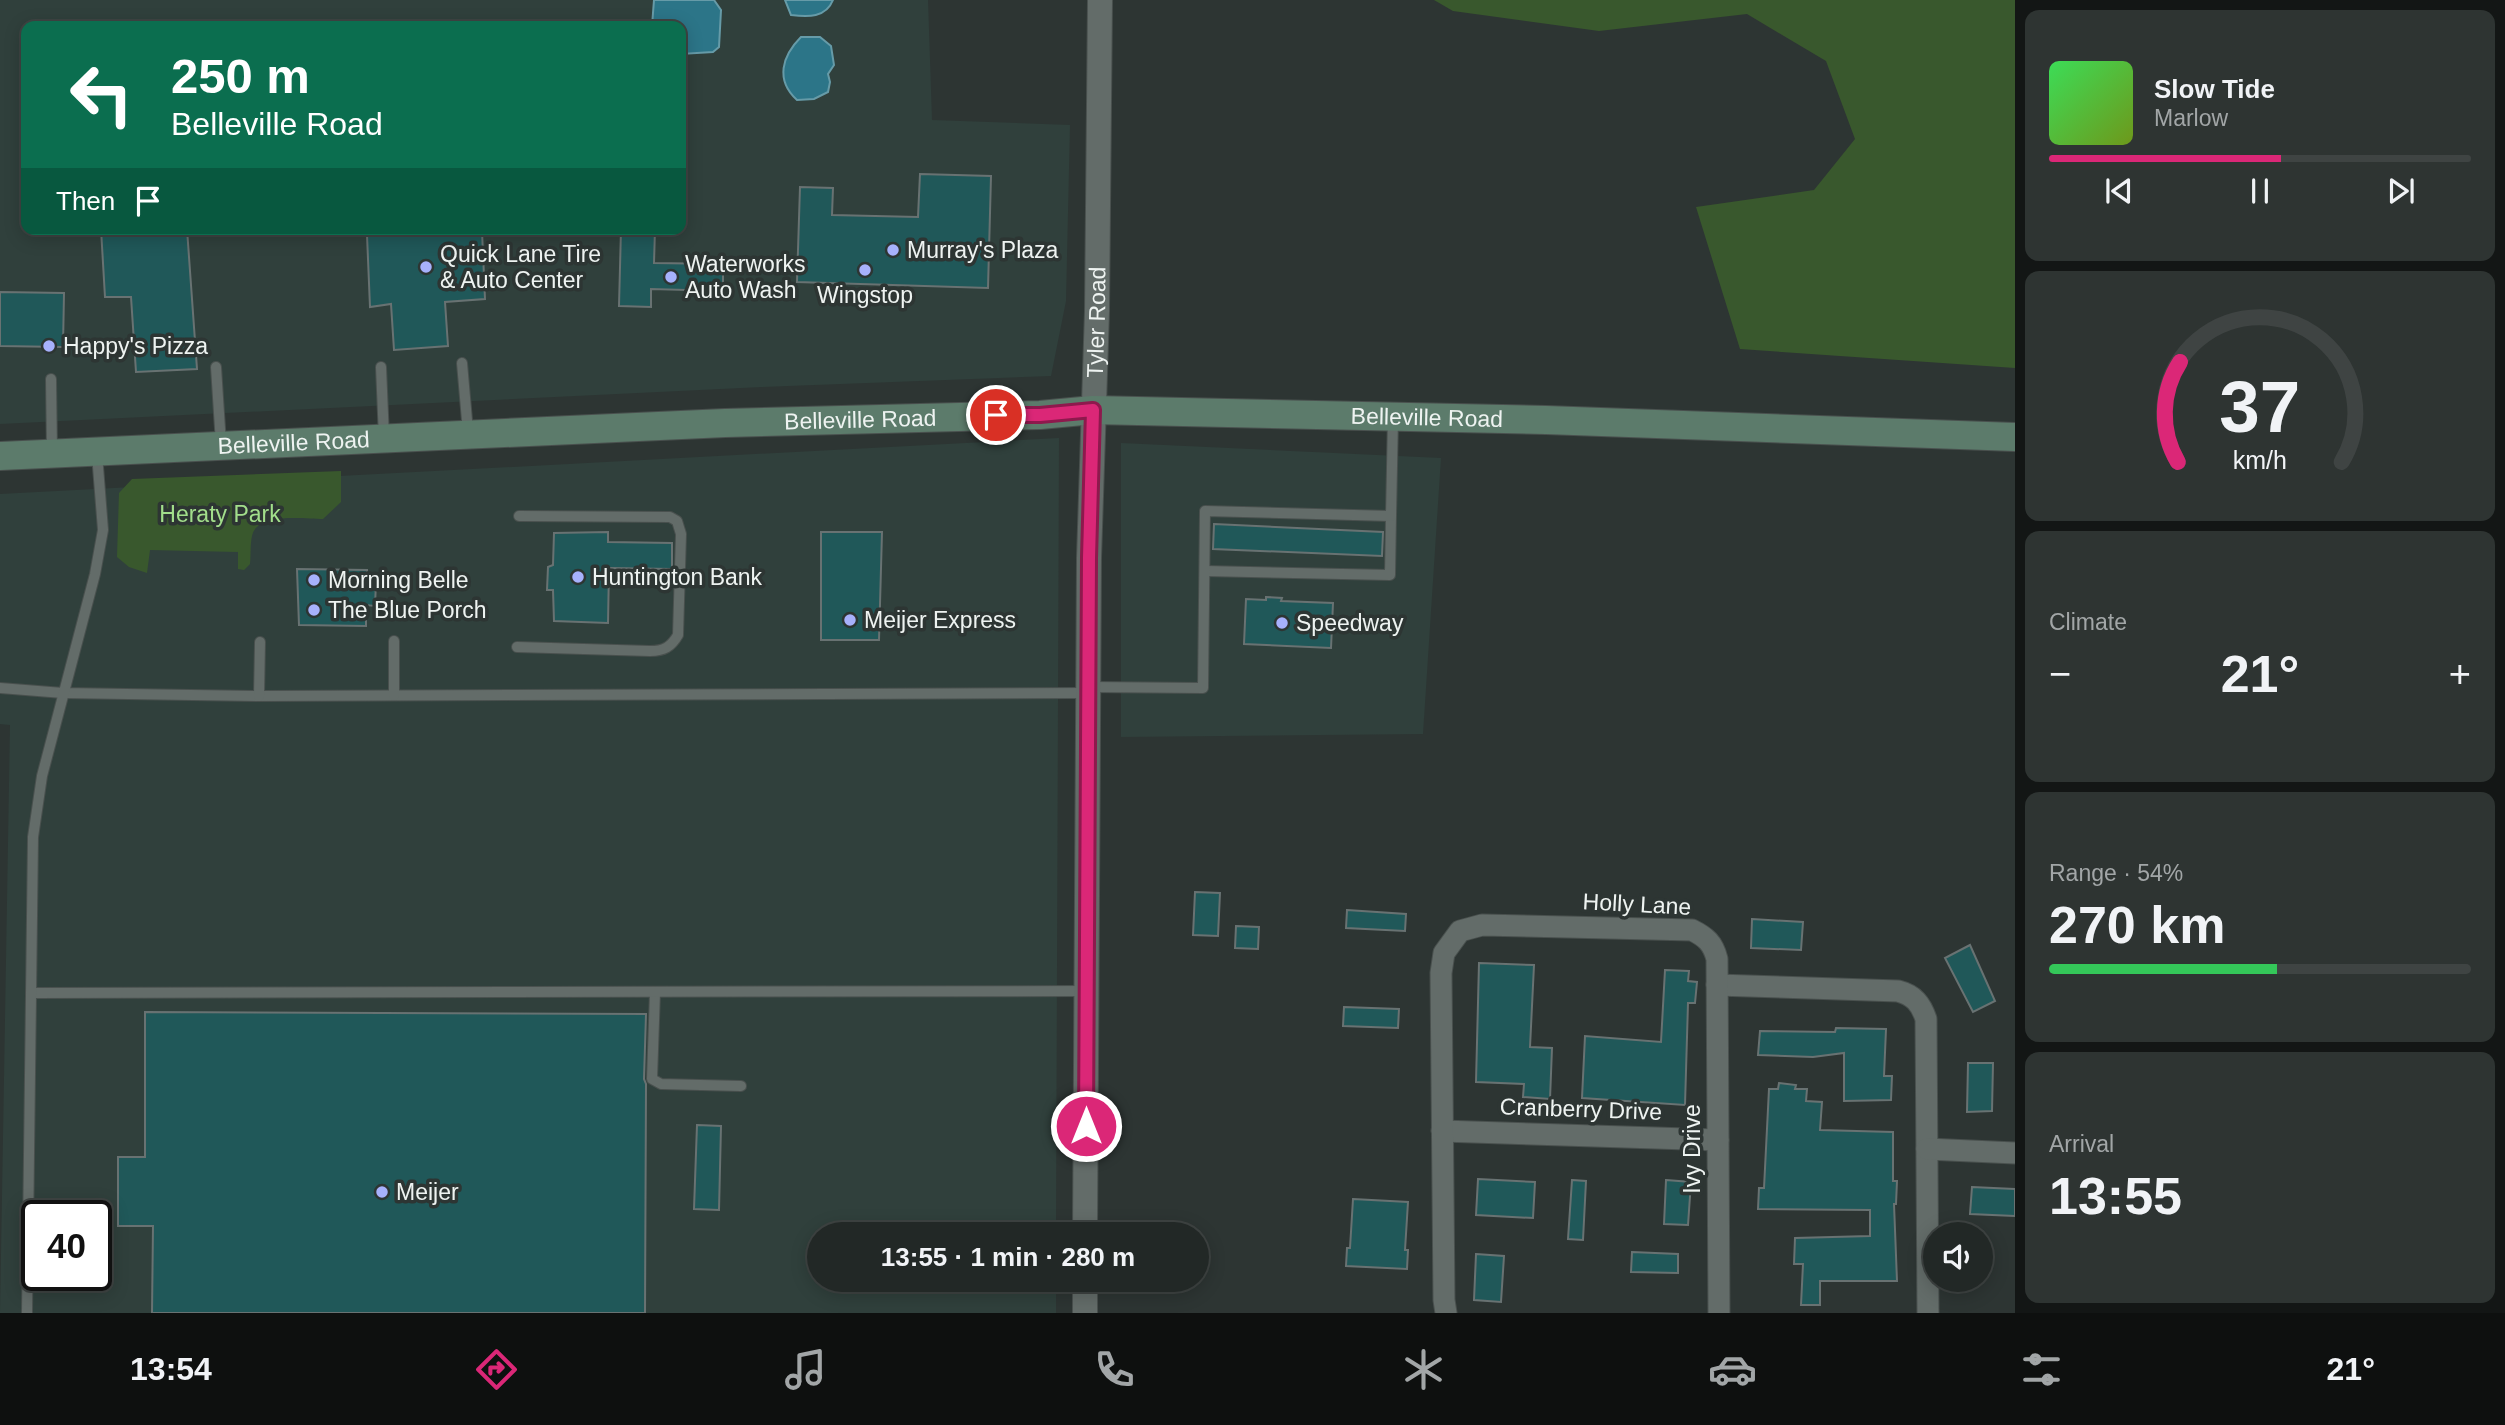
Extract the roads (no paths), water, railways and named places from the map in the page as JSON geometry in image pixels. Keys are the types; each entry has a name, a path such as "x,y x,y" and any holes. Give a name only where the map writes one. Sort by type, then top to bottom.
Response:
{"main road":[{"name":"Belleville Road","path":"0,456 825,419 1040,415 1093,410 2015,437"}],"street":[{"name":"Tyler Road","path":"1085,1222 1088,690 1097,311 1100,0"},
{"name":"Holly Lane","path":"1446,1313 1441,973 1444,953 1460,931 1482,925 1692,930 1704,936 1714,948 1717,959 1717,985"},
{"name":"Ivy Drive","path":"1717,985 1719,1313"},
{"path":"1717,985 1898,991 1914,998 1922,1007 1926,1020 1928,1313"},
{"name":"Cranberry Drive","path":"1442,1130 1718,1140"},
{"path":"1927,1149 2015,1153"},
{"path":"1085,1292 1085,1313"}],"lane":[{"path":"462,363 468,435"},
{"path":"216,367 221,447"},
{"path":"381,367 384,438"},
{"path":"51,379 52,454"},
{"path":"1205,571 1390,575 1393,417"},
{"path":"27,1313 33,837 43,776 95,574 103,530 97,452"},
{"path":"0,688 63,693 259,696 1203,688 1205,511 1391,516"},
{"path":"517,647 650,651 663,651 669,647 678,635 681,534 677,521 670,517 519,516"},
{"path":"394,641 394,695"},
{"path":"259,696 260,642"},
{"path":"31,993 1086,991"},
{"path":"655,992 652,1079 661,1084 741,1086"}],"water":[{"path":"654,0 714,0 721,10 719,47 713,52 686,54 686,21 652,21"},
{"path":"785,0 833,0 821,13 804,16 791,15"},
{"path":"801,37 820,37 831,46 834,65 828,74 828,92 814,99 797,100 790,92 784,76 789,52"}],"place":[{"name":"Murray's Plaza","path":"893,250"},
{"name":"Quick Lane Tire & Auto Center","path":"426,267"},
{"name":"Wingstop","path":"865,270"},
{"name":"Waterworks Auto Wash","path":"671,277"},
{"name":"Happy's Pizza","path":"49,346"},
{"name":"Huntington Bank","path":"578,577"},
{"name":"Morning Belle","path":"314,580"},
{"name":"The Blue Porch","path":"314,610"},
{"name":"Meijer Express","path":"850,620"},
{"name":"Speedway","path":"1282,623"},
{"name":"Meijer","path":"382,1192"}],"park label":[{"name":"Heraty Park","path":"220,514"}]}
